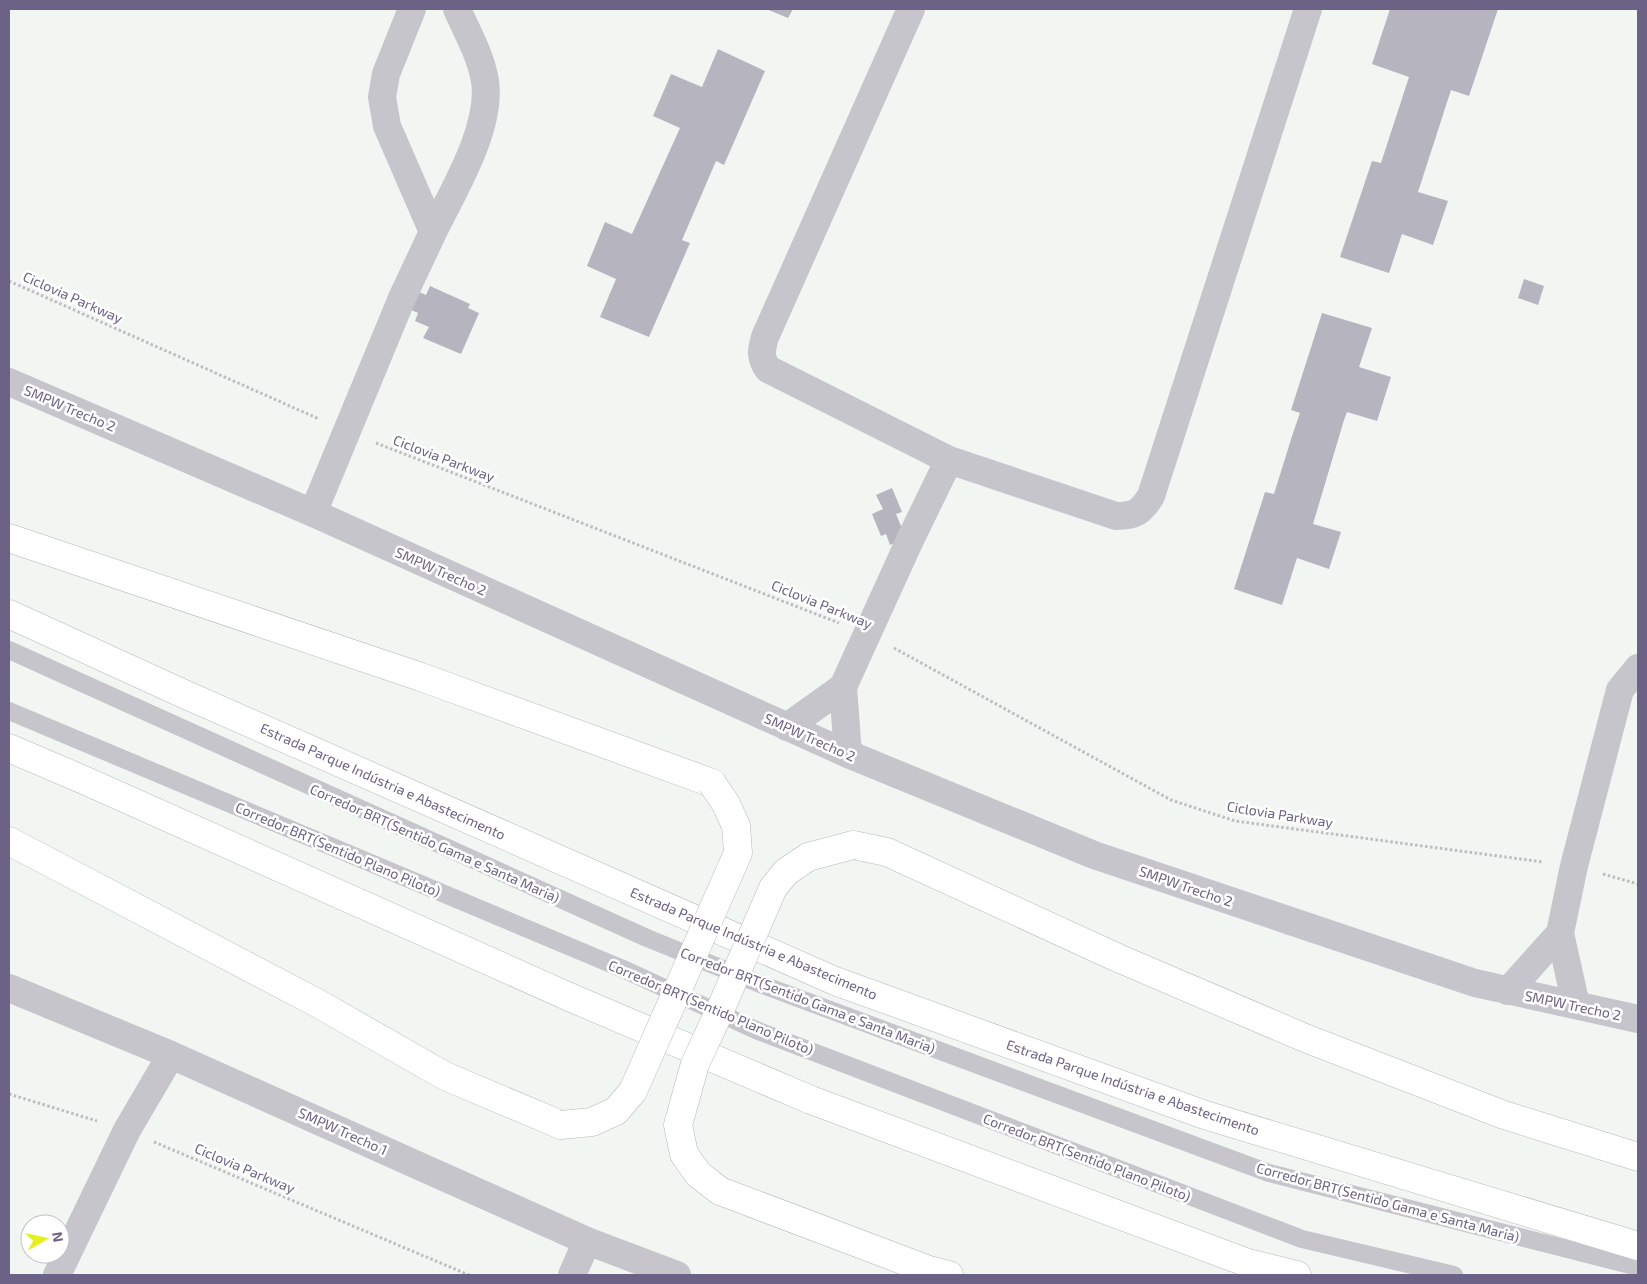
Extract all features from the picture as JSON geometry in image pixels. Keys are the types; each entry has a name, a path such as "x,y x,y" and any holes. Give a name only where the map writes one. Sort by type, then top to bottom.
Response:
{"highway":[{"path":"9,538 421,677 712,783 726,804 736,826 738,853 633,1091 616,1111 592,1122 561,1125 445,1076 319,1004 9,840"},
{"name":"Estrada Parque Indústria e Abastecimento","path":"9,614 194,698 835,980 1205,1115 1638,1246"},
{"path":"9,748 583,1003 811,1100 1248,1263 1297,1275"},
{"path":"949,1275 930,1270 720,1191 698,1174 684,1154 678,1125 695,1064 722,1008 773,888 786,872 808,857 853,845 887,852 1118,958 1304,1038 1504,1115 1638,1157"}],"street":[{"path":"412,9 386,74 382,97 387,126 433,232"},
{"path":"313,513 402,298 474,148 484,115 485,81 476,52 458,9"},
{"path":"911,9 765,338 761,349 762,360 768,369 950,460 1116,516 1131,516 1143,508 1151,496 1308,9"},
{"name":"SMPW Trecho 2","path":"9,382 313,513 848,754 1094,855 1475,983 1638,1019"},
{"path":"787,727 843,687 910,540 950,460"},
{"path":"1576,1005 1560,933 1574,866 1620,690 1638,668"},
{"path":"843,687 848,754"},
{"path":"1508,991 1560,933"},
{"name":"SMPW Trecho 1","path":"9,988 171,1054 587,1240 677,1275"},
{"path":"57,1275 127,1130 171,1054"},
{"path":"572,1275 587,1240"}],"lane":[{"name":"Corredor BRT(Sentido Gama e Santa Maria)","path":"9,650 647,938 760,984 1269,1173 1638,1267"},
{"name":"Corredor BRT(Sentido Plano Piloto)","path":"9,711 623,969 756,1030 1302,1239 1454,1275"}],"path":[{"name":"Ciclovia Parkway","path":"9,281 348,432 868,634 1171,800 1235,821 1574,866 1638,884"},
{"name":"Ciclovia Parkway","path":"9,1094 127,1130 469,1275"}],"building":[{"path":"766,9 793,9 788,18"},
{"path":"1390,9 1498,9 1469,96 1451,90 1418,192 1448,201 1433,245 1402,234 1389,273 1340,257 1372,161 1381,163 1409,77 1372,64"},
{"path":"718,49 765,71 724,165 716,161 682,240 690,243 649,337 600,317 616,279 587,266 605,222 632,234 680,128 653,116 671,74 702,87"},
{"path":"1524,279 1544,286 1538,305 1518,298"},
{"path":"430,286 470,304 468,308 479,313 461,354 423,338 429,327 415,321 418,313 409,309 417,291 426,295"},
{"path":"1322,313 1372,328 1359,367 1391,377 1377,421 1347,412 1344,420 1313,524 1341,532 1329,569 1297,558 1282,605 1234,589 1265,492 1274,494 1300,413 1291,410"},
{"path":"892,488 902,512 896,514 906,538 890,545 886,534 881,536 872,514 883,509 876,495"}]}
